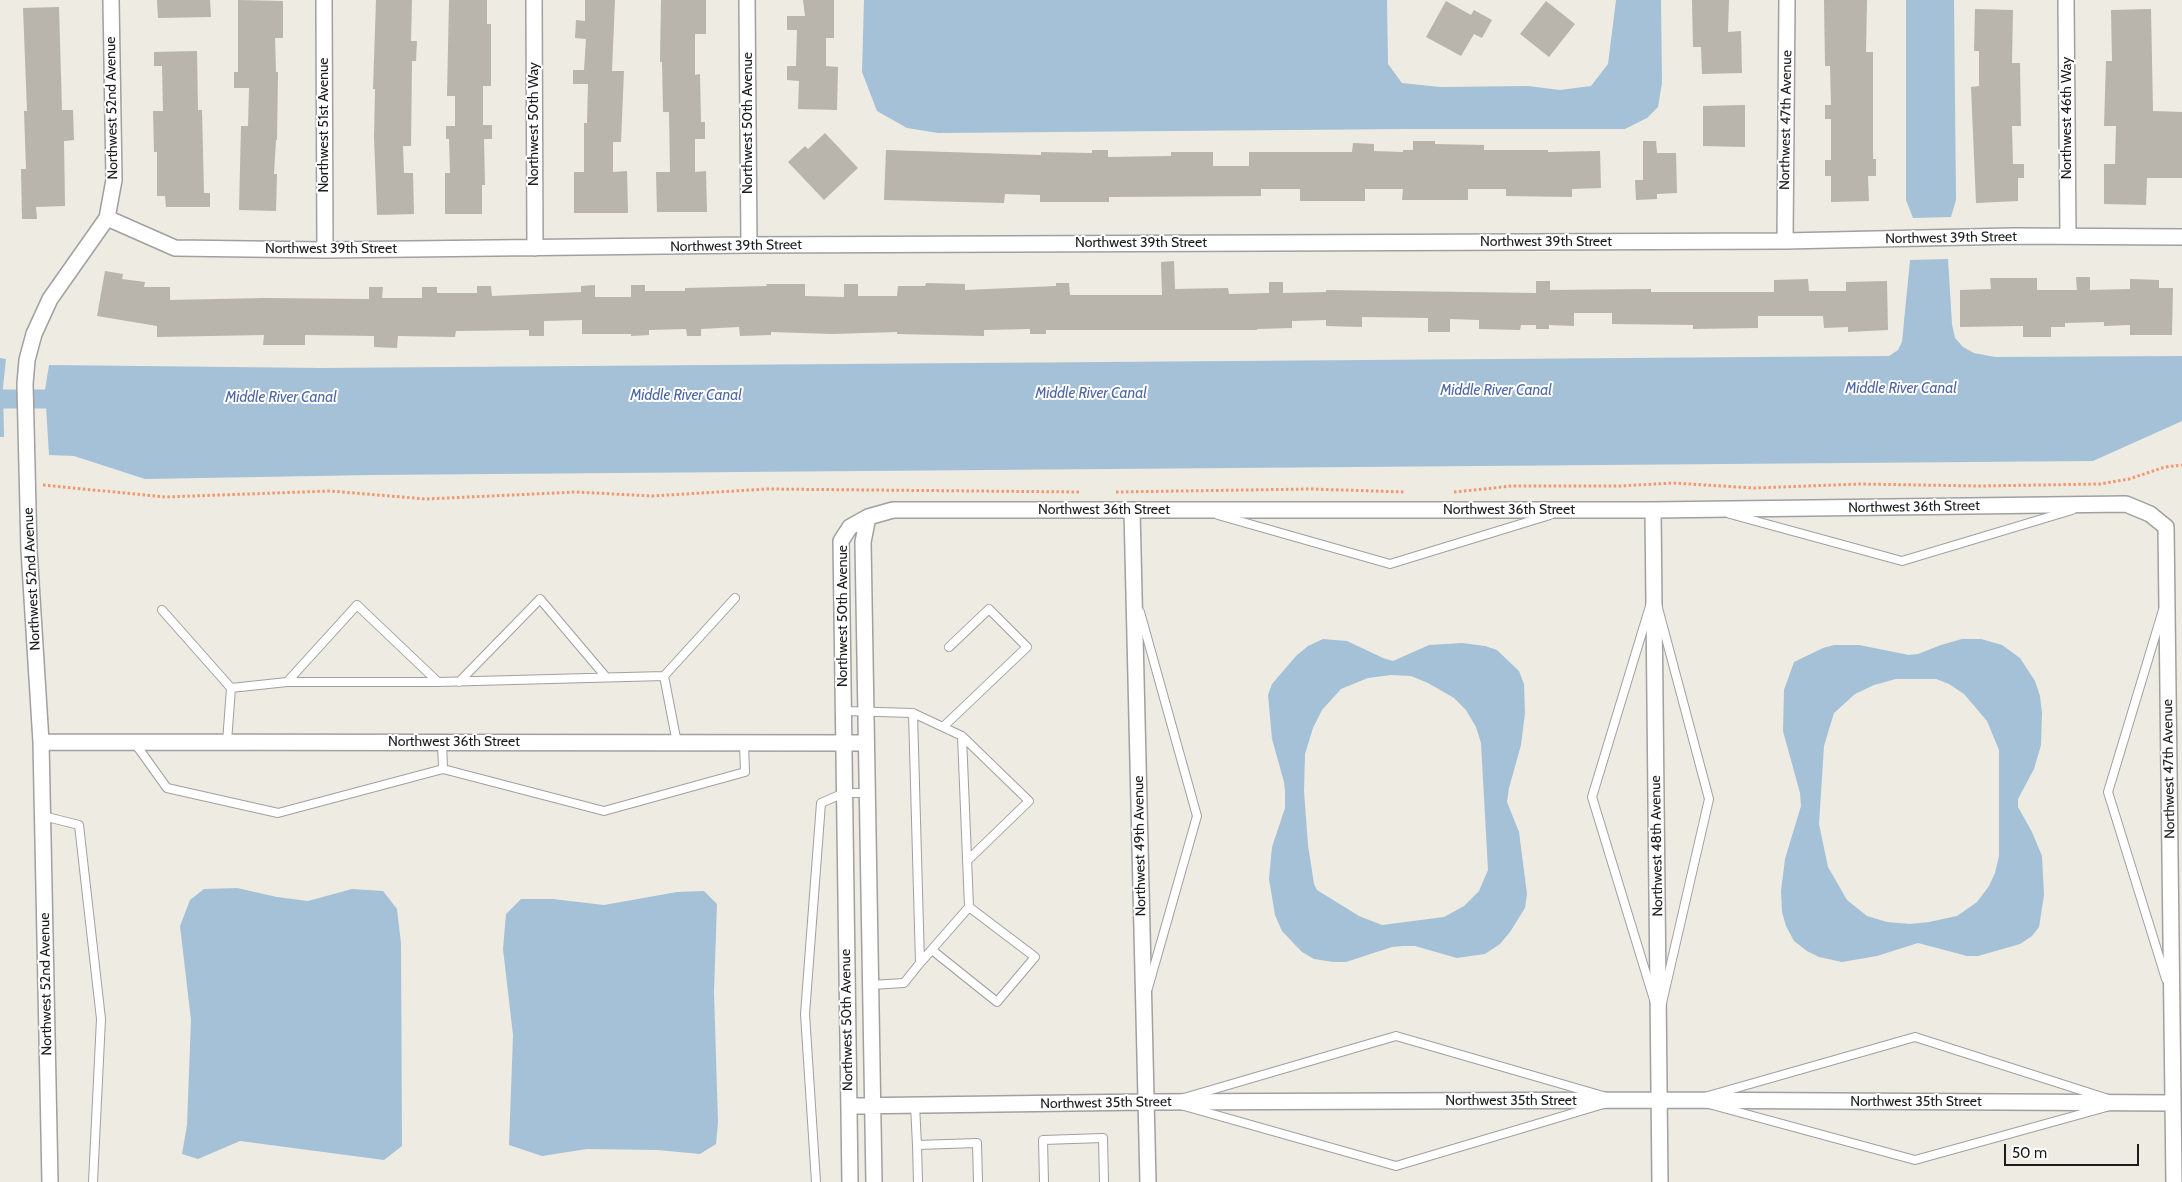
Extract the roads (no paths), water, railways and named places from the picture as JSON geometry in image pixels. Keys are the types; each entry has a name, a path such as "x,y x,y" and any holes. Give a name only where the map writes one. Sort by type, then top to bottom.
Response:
{"street":[{"name":"Northwest 52nd Avenue","path":"50,1182 41,742 29,550 26,448 27,360 34,334 50,299 107,218 114,180 111,0"},
{"name":"Northwest 51st Avenue","path":"324,0 325,250"},
{"name":"Northwest 50th Way","path":"534,0 535,248"},
{"name":"Northwest 50th Avenue","path":"747,0 749,245"},
{"name":"Northwest 47th Avenue","path":"1785,241 1787,0"},
{"name":"Northwest 46th Way","path":"2066,0 2068,236"},
{"name":"Northwest 39th Street","path":"107,218 174,248 325,250 749,245 1785,241 2068,236 2182,237"},
{"name":"Northwest 36th Street","path":"868,517 893,510 1653,510 2126,504 2150,514"},
{"name":"Northwest 49th Avenue","path":"1132,510 1148,1182"},
{"name":"Northwest 48th Avenue","path":"1653,510 1660,1182"},
{"name":"Northwest 47th Avenue","path":"2150,514 2166,527 2174,1182"},
{"name":"Northwest 50th Avenue","path":"868,517 862,542 874,1182"},
{"name":"Northwest 50th Avenue","path":"850,1182 841,541 850,528 868,517"},
{"name":"Northwest 36th Street","path":"41,742 866,743"},
{"name":"Northwest 35th Street","path":"848,1106 1146,1102 1617,1100 2173,1103"}],"lane":[{"path":"1713,509 1902,561 2088,505"},
{"path":"1200,510 1390,564 1567,510"},
{"path":"1134,592 1197,816 1144,1002"},
{"path":"1654,593 1709,799 1659,1016"},
{"path":"1654,593 1592,797 1659,1016"},
{"path":"2167,596 2108,792 2171,994"},
{"path":"231,688 287,682 459,682 664,676 735,598"},
{"path":"459,682 540,599 606,677"},
{"path":"287,682 357,604 438,682"},
{"path":"943,727 1027,647 989,609 949,647"},
{"path":"162,610 231,688 227,742"},
{"path":"664,676 678,743"},
{"path":"844,711 866,710 914,713 962,736 1029,801 968,860"},
{"path":"914,713 920,963"},
{"path":"871,985 904,983 970,907 962,736"},
{"path":"134,742 167,788 278,813 443,769 604,811 745,772 744,743"},
{"path":"442,742 443,769"},
{"path":"816,1182 805,1014 820,803 844,793 867,793"},
{"path":"43,816 79,824 101,1019 93,1182"},
{"path":"932,950 997,1002 1035,957 970,907"},
{"path":"1170,1102 1396,1036 1617,1100"},
{"path":"1694,1100 1915,1037 2121,1103"},
{"path":"1170,1102 1396,1166 1617,1100"},
{"path":"1694,1100 1914,1160 2121,1103"},
{"path":"915,1106 918,1182"},
{"path":"1044,1182 1043,1140 1103,1138 1104,1182"},
{"path":"917,1146 977,1143 978,1182"}],"water":[{"path":"864,0 1387,0 1388,64 1402,83 1440,87 1528,86 1560,90 1591,86 1608,64 1616,0 1661,0 1662,83 1658,107 1647,118 1625,129 938,133 907,128 877,111 862,72"},
{"path":"1906,0 1954,0 1956,200 1951,217 1913,218 1906,200"},
{"path":"1948,259 1952,324 1955,338 1963,347 1974,353 1995,357 2182,356 2182,421 2093,461 371,475 145,479 74,456 49,455 45,390 49,365 321,368 1889,356 1898,350 1902,342 1910,260"},
{"path":"0,358 6,359 3,387 4,437 0,437"},
{"path":"1323,639 1347,641 1393,661 1429,645 1462,643 1485,646 1497,650 1519,671 1524,684 1525,713 1521,745 1507,802 1519,832 1527,894 1525,908 1510,932 1500,944 1485,954 1457,958 1415,946 1403,946 1392,947 1346,962 1333,962 1314,959 1302,952 1282,931 1275,915 1269,879 1272,847 1285,808 1285,791 1272,739 1268,695 1272,684 1296,656 1308,646","holes":["1391,675 1411,676 1428,683 1454,698 1466,710 1476,727 1481,743 1488,870 1479,891 1464,906 1444,917 1382,925 1359,916 1317,890 1314,884 1308,845 1304,791 1305,754 1313,728 1322,710 1341,689 1368,678"]},
{"path":"1962,639 1981,639 2002,645 2020,658 2035,681 2040,696 2042,713 2041,745 2034,769 2018,799 2018,807 2032,832 2042,856 2044,895 2039,927 2032,936 2020,944 1978,956 1967,956 1918,943 1877,956 1842,962 1819,957 1794,941 1786,926 1782,912 1781,891 1785,859 1801,806 1800,793 1783,731 1784,690 1794,662 1823,648 1834,645 1859,645 1909,655 1918,654","holes":["1896,679 1936,679 1949,684 1964,694 1987,721 1999,750 1999,856 1995,873 1989,886 1977,902 1957,916 1910,924 1887,922 1867,916 1847,900 1828,867 1819,824 1824,746 1834,713 1855,694 1874,685"]},
{"path":"237,888 277,897 308,901 352,889 383,891 397,909 401,943 402,1146 384,1160 240,1141 198,1159 182,1154 187,1125 191,1020 180,926 190,900 204,889"},
{"path":"704,891 717,904 714,992 718,1122 716,1144 700,1154 657,1150 587,1149 542,1156 509,1145 513,1035 503,949 506,914 521,899 553,899 604,905 677,892"}],"waterway":[{"name":"Middle River Canal","path":"0,399 71,399"}]}
